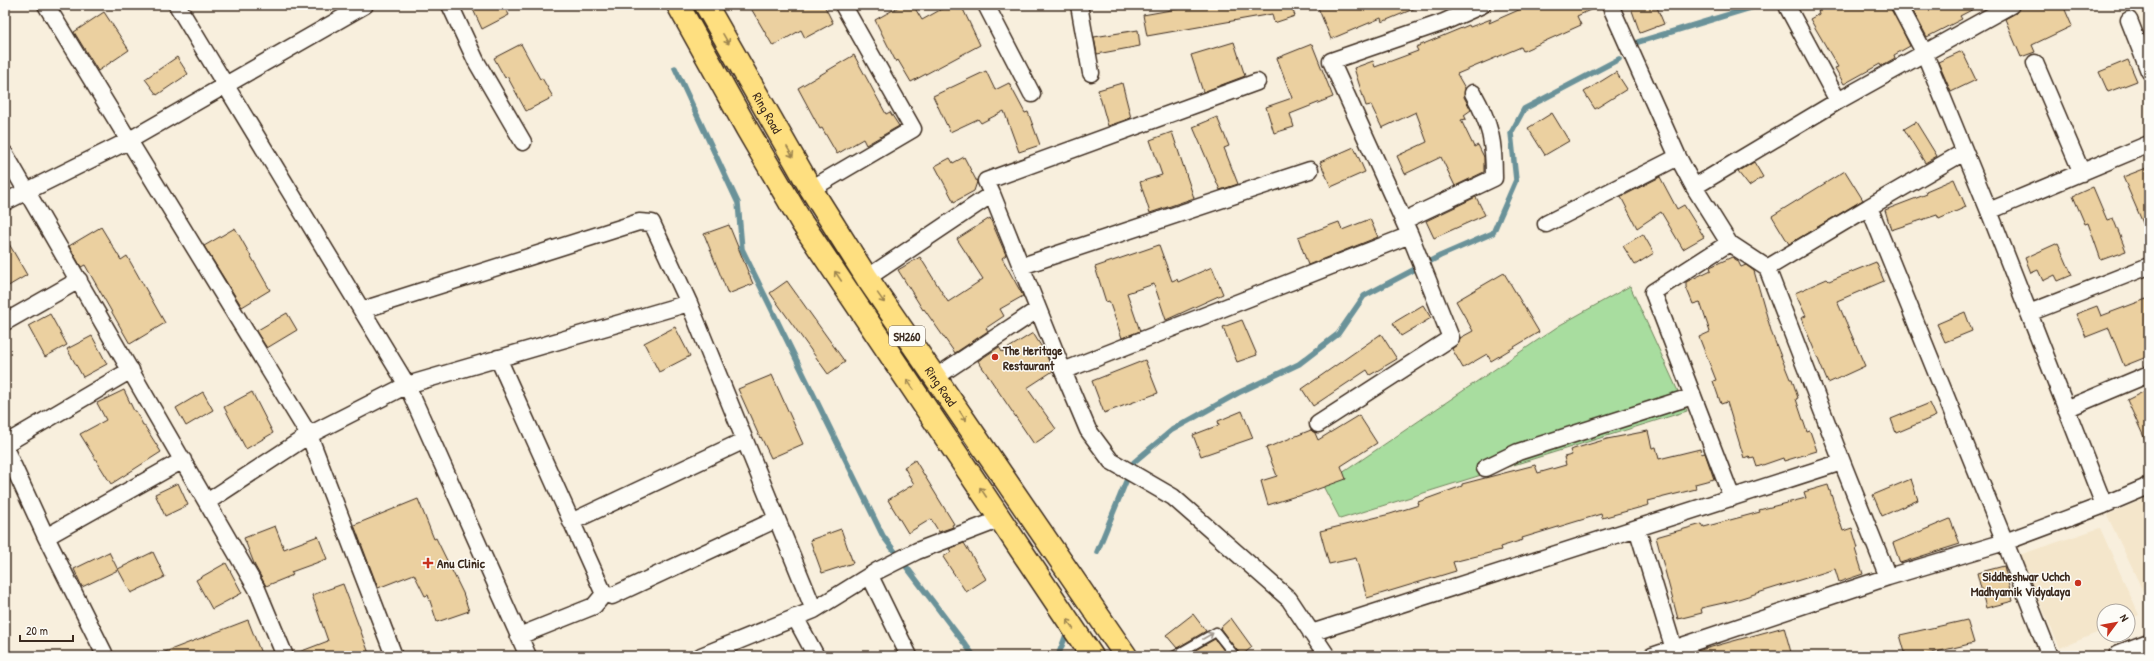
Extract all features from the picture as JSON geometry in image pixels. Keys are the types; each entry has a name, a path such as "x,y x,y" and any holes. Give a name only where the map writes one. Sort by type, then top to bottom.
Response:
{"highway":[{"name":"Ring Road","path":"678,5 747,129 802,223 1092,656"},
{"name":"Ring Road","path":"706,5 811,189 867,278 1126,656"}],"street":[{"path":"46,5 308,435 394,656"},
{"path":"177,5 407,385 528,656"},
{"path":"5,202 26,190 128,141 225,84 337,11 365,5"},
{"path":"450,5 476,61 523,142"},
{"path":"811,189 913,129 843,5"},
{"path":"986,5 1032,94"},
{"path":"1079,5 1091,72"},
{"path":"1318,424 1451,338 1408,228 1331,61 1444,22 1482,5"},
{"path":"1610,5 1678,157 1694,187 1729,243 1767,268 1888,577"},
{"path":"1899,5 1924,52 1989,211 2104,505"},
{"path":"1694,187 1838,101 2011,5"},
{"path":"1788,8 1838,101"},
{"path":"2129,20 2149,71"},
{"path":"2035,64 2082,173"},
{"path":"1257,82 986,181 1022,266 1037,310 1092,436 1111,460 1173,497 1289,599 1327,656"},
{"path":"1063,371 1408,228 1494,178 1494,149 1486,117 1473,93"},
{"path":"1989,211 2149,144"},
{"path":"1767,268 1964,152"},
{"path":"5,154 257,589 285,656"},
{"path":"1546,224 1678,157"},
{"path":"1022,266 1310,170"},
{"path":"867,278 992,194"},
{"path":"1869,207 2050,656"},
{"path":"362,310 639,222 652,223 689,303 814,610"},
{"path":"1729,243 1653,292 1732,498"},
{"path":"2029,313 2149,266"},
{"path":"5,322 79,280"},
{"path":"207,502 308,435 407,385 689,303"},
{"path":"936,377 1037,310"},
{"path":"498,358 604,594"},
{"path":"5,444 131,370"},
{"path":"2066,409 2149,374"},
{"path":"1485,468 1518,452 1693,396"},
{"path":"571,522 745,440"},
{"path":"5,448 46,537 104,653"},
{"path":"46,537 183,460"},
{"path":"1311,633 1842,462"},
{"path":"1652,656 1675,652 1888,577 2005,542 2104,505 2149,486"},
{"path":"604,594 612,596 777,519"},
{"path":"701,656 814,610 874,574 917,551 1001,519"},
{"path":"1637,528 1675,652"},
{"path":"874,574 909,656"},
{"path":"519,636 594,606 604,594"},
{"path":"796,617 816,656"},
{"path":"2120,656 2149,645"}],"lane":[{"path":"1174,656 1216,632 1234,656"}],"shaded area":[{"path":"2149,497 2149,604 2107,515"},
{"name":"Siddheshwar Uchch Madhyamik Vidyalaya","path":"2100,528 2134,603 2096,603 2096,633 2060,648 2019,555"},
{"name":"Siddheshwar Uchch Madhyamik Vidyalaya","path":"2136,608 2139,615 2136,616"}],"green space":[{"path":"1630,286 1687,411 1340,519 1323,486 1560,325"}],"building":[{"path":"471,5 504,5 509,15 482,29"},
{"path":"749,5 824,5 833,23 805,38 801,30 773,46"},
{"path":"902,5 913,5 922,20 949,5 961,5 980,45 911,82 898,60 896,62 875,20"},
{"path":"1199,5 1291,5 1295,16 1274,23 1272,14 1147,36 1143,15"},
{"path":"1317,5 1423,5 1382,22 1381,18 1331,39"},
{"path":"1530,5 1601,5 1577,16 1581,25 1523,51 1521,47 1457,74 1465,88 1464,97 1471,110 1464,115 1466,119 1461,120 1474,147 1478,145 1484,157 1484,172 1455,186 1441,157 1405,174 1397,156 1427,142 1416,112 1382,128 1371,105 1366,106 1354,68 1373,61 1375,67 1418,51 1416,47 1469,25 1470,27 1491,19 1489,23"},
{"path":"1630,5 1656,5 1664,24 1640,33"},
{"path":"1827,5 1890,5 1910,46 1894,55 1895,58 1881,66 1880,64 1844,84 1835,68 1838,67 1810,19 1819,14 1818,10"},
{"path":"1910,5 1981,5 1960,16 1962,19 1927,37"},
{"path":"2020,5 2063,5 2072,26 2032,45 2035,52 2021,57 2005,19 2016,13"},
{"path":"104,12 129,50 98,71 74,32"},
{"path":"1138,30 1140,46 1097,54 1094,37"},
{"path":"1234,42 1245,76 1203,92 1191,55"},
{"path":"521,44 540,79 542,78 553,97 526,111 507,76 505,78 494,58"},
{"path":"1312,44 1333,97 1290,114 1294,127 1274,133 1266,107 1292,98 1277,58"},
{"path":"1962,51 1976,80 1951,92 1938,62"},
{"path":"854,55 886,114 890,112 899,126 866,145 863,139 837,154 822,128 820,129 798,88"},
{"path":"177,57 188,74 157,95 145,79"},
{"path":"2128,60 2137,81 2108,92 2099,72"},
{"path":"986,71 995,90 1009,83 1025,113 1028,112 1040,145 1019,152 1004,111 981,123 978,119 950,132 933,96"},
{"path":"1616,72 1627,89 1595,109 1584,92"},
{"path":"1122,83 1131,118 1108,126 1098,90"},
{"path":"1552,113 1569,141 1545,155 1528,128"},
{"path":"1217,117 1229,146 1224,148 1238,184 1220,190 1193,127"},
{"path":"1916,122 1937,156 1925,163 1904,129"},
{"path":"1172,132 1194,198 1150,213 1140,182 1162,175 1150,140"},
{"path":"1354,147 1365,172 1331,187 1320,162"},
{"path":"964,157 977,182 974,191 954,202 935,166 950,158 953,163"},
{"path":"1754,162 1763,177 1749,186 1738,172"},
{"path":"2149,167 2149,237 2123,177"},
{"path":"1845,171 1863,200 1789,244 1772,216"},
{"path":"1660,177 1677,209 1684,205 1704,237 1683,249 1661,212 1637,228 1621,197"},
{"path":"1954,179 1966,207 1939,219 1937,215 1891,230 1885,210 1927,194 1926,191"},
{"path":"2093,187 2107,220 2113,218 2126,251 2101,260 2088,223 2085,224 2073,196"},
{"path":"1476,197 1485,215 1434,238 1426,221"},
{"path":"990,218 1006,255 1002,258 1023,296 1000,309 1004,316 986,328 988,331 955,353 924,309 923,310 898,270 920,257 948,302 983,279 957,239"},
{"path":"1370,219 1378,237 1308,265 1298,237 1339,222 1342,230"},
{"path":"729,225 753,284 728,294 704,234"},
{"path":"101,227 121,260 127,256 165,323 130,344 85,265 81,267 69,246"},
{"path":"235,228 270,290 242,307 204,246"},
{"path":"1643,234 1654,253 1635,265 1623,246"},
{"path":"5,237 27,275 5,288"},
{"path":"2058,243 2072,275 2058,281 2055,275 2043,281 2038,270 2031,273 2025,258"},
{"path":"1159,245 1172,281 1177,279 1178,282 1212,267 1223,294 1166,320 1154,284 1127,293 1140,331 1122,338 1109,301 1106,302 1095,267"},
{"path":"1732,257 1738,261 1741,267 1746,265 1754,271 1772,334 1790,379 1792,379 1798,398 1796,399 1807,432 1810,431 1817,451 1784,461 1783,458 1757,467 1754,458 1750,459 1749,456 1744,458 1727,402 1721,404 1713,381 1716,380 1699,337 1710,332 1700,302 1693,304 1686,287 1686,282 1711,270 1710,267"},
{"path":"1876,262 1884,281 1837,301 1865,366 1828,383 1801,318 1806,316 1795,293 1827,279 1829,281"},
{"path":"1504,273 1539,332 1491,361 1487,354 1463,368 1452,349 1459,343 1460,338 1473,331 1456,301"},
{"path":"787,281 845,362 828,374 770,293"},
{"path":"2149,298 2149,356 2124,366 2109,328 2086,337 2076,314 2097,306 2101,316"},
{"path":"1423,305 1431,318 1401,336 1393,323"},
{"path":"1965,312 1972,331 1945,342 1937,324"},
{"path":"287,313 297,330 267,348 256,331"},
{"path":"50,314 67,345 45,357 28,326"},
{"path":"1242,320 1257,355 1237,362 1223,327"},
{"path":"675,327 690,356 659,372 644,343"},
{"path":"1033,333 1046,354 1053,371 1027,388 1056,429 1034,444 978,361 999,347 1002,352"},
{"path":"1381,334 1397,359 1370,375 1367,370 1313,406 1302,389"},
{"path":"92,336 107,364 83,377 67,349"},
{"path":"1145,360 1158,393 1104,413 1092,381"},
{"path":"772,375 803,444 771,458 761,437 760,438 738,389"},
{"path":"2149,389 2149,448 2127,400"},
{"path":"124,390 134,411 136,411 143,425 161,452 111,484 80,434 106,420 97,403"},
{"path":"203,392 213,410 186,426 176,408"},
{"path":"252,392 273,433 246,449 224,407"},
{"path":"1930,403 1936,416 1896,433 1891,419"},
{"path":"1242,411 1253,438 1201,456 1193,435 1219,425 1218,421"},
{"path":"1359,415 1377,443 1341,466 1346,479 1296,497 1268,505 1261,481 1277,476 1266,448 1311,430 1315,433 1318,440"},
{"path":"1648,431 1652,448 1656,447 1659,459 1700,449 1701,454 1705,453 1714,479 1695,484 1696,489 1648,501 1649,505 1602,518 1601,514 1522,538 1523,540 1500,547 1501,550 1453,562 1456,571 1367,598 1356,558 1329,564 1320,531 1390,514 1419,505 1418,502 1462,486 1462,484 1535,465 1538,473 1566,465 1564,457 1572,455 1570,450 1607,439"},
{"path":"915,460 954,524 952,525 953,527 939,532 931,519 908,533 888,500 914,484 904,467"},
{"path":"1911,479 1918,500 1882,516 1873,495"},
{"path":"178,483 188,505 165,516 155,494"},
{"path":"1828,485 1843,531 1852,528 1858,548 1855,549 1863,574 1839,582 1835,569 1732,601 1701,608 1702,613 1678,619 1656,537 1702,524 1704,527 1760,512 1759,510 1806,498 1804,492"},
{"path":"418,499 434,539 436,538 463,593 469,611 437,622 428,595 425,596 414,574 378,588 354,525"},
{"path":"1950,519 1960,544 1900,563 1893,543"},
{"path":"275,526 284,549 318,536 327,559 291,572 293,575 266,586 255,566 244,538"},
{"path":"841,529 853,563 822,573 810,540"},
{"path":"964,543 986,579 966,592 943,557 951,552 949,549"},
{"path":"109,552 118,570 82,587 74,569"},
{"path":"153,552 165,577 131,593 118,569"},
{"path":"226,563 242,593 212,609 196,580"},
{"path":"2004,566 2013,601 1986,608 1977,573"},
{"path":"343,584 370,656 294,656 294,654 328,641 312,595"},
{"path":"1193,614 1206,631 1177,648 1166,635"},
{"path":"1231,618 1252,647 1241,656 1220,628"},
{"path":"248,620 262,656 157,656 157,655"},
{"path":"1967,620 1974,643 1919,656 1906,656 1900,635"},
{"path":"1784,627 1792,656 1696,656 1697,651"},
{"path":"1215,639 1228,656 1185,656"}],"waterway":[{"path":"1638,42 1760,5"},
{"path":"1097,552 1134,462 1172,430 1238,393 1299,364 1338,334 1364,296 1440,256 1493,233 1516,180 1511,133 1524,109 1619,59"},
{"path":"675,68 738,203 742,249 883,536 974,656"},
{"path":"1058,656 1066,635"}],"place":[{"name":"The Heritage Restaurant","path":"995,357"},
{"name":"Anu Clinic","path":"428,563"},
{"name":"Siddheshwar Uchch Madhyamik Vidyalaya","path":"2078,583"}]}
